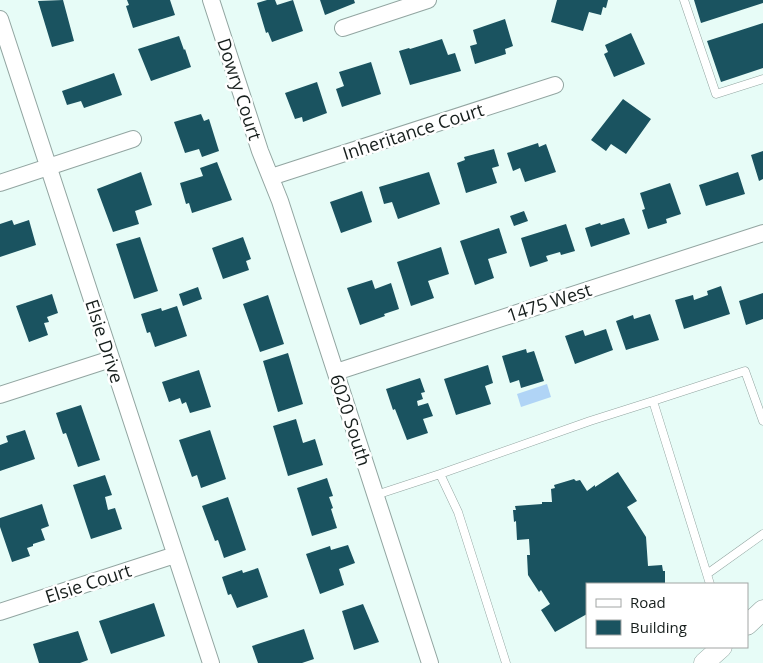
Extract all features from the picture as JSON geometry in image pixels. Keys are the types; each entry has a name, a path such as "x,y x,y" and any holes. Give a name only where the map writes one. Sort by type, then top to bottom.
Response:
{"street":[{"name":"Dowry Court","path":"211,0 270,177"},
{"path":"343,28 428,0"},
{"name":"Elsie Drive","path":"0,19 211,663"},
{"name":"Inheritance Court","path":"270,177 555,85"},
{"path":"0,183 133,139"},
{"name":"6020 South","path":"270,177 280,201 430,663"},
{"name":"1475 West","path":"336,372 763,233"},
{"path":"0,395 111,359"},
{"name":"Elsie Court","path":"0,612 176,555"},
{"path":"748,624 763,610"},
{"path":"704,663 721,648"}],"lane":[{"path":"684,0 716,94 763,79"},
{"path":"376,495 590,421 745,371 763,420"},
{"path":"653,401 710,583"},
{"path":"440,474 458,512 506,663"},
{"path":"707,574 763,534"}],"water":[{"path":"547,384 551,397 521,407 517,394"}],"building":[{"path":"63,0 74,41 52,47 38,1"},
{"path":"127,0 170,0 175,15 133,28 126,6 129,5"},
{"path":"275,0 277,5 293,0 303,31 272,42 268,32 266,33 257,3"},
{"path":"320,0 354,0 355,3 325,15"},
{"path":"557,0 608,0 606,8 603,7 601,15 589,12 583,31 551,22"},
{"path":"694,0 763,0 763,3 701,23"},
{"path":"505,19 513,46 505,49 506,54 475,64 470,46 477,44 473,30"},
{"path":"763,23 763,68 721,82 707,41"},
{"path":"631,33 645,64 614,77 604,54 608,52 605,45"},
{"path":"179,36 191,67 151,81 138,49"},
{"path":"442,39 448,55 455,53 461,71 410,85 399,51"},
{"path":"371,62 381,94 342,107 336,89 344,86 339,72"},
{"path":"114,73 122,95 84,108 81,101 67,105 62,91"},
{"path":"317,82 327,113 303,122 302,117 295,119 285,93"},
{"path":"623,99 651,119 626,154 611,144 606,151 591,140"},
{"path":"201,114 204,121 209,119 219,151 202,157 199,149 185,153 174,122"},
{"path":"538,143 539,147 546,144 556,172 525,182 520,168 513,171 507,153"},
{"path":"494,149 499,166 492,168 497,183 466,193 457,163 465,160 464,157"},
{"path":"763,151 763,179 759,181 751,155"},
{"path":"217,162 232,200 192,213 189,203 186,204 180,183 203,176 200,168"},
{"path":"141,172 152,205 135,211 139,224 113,232 97,189"},
{"path":"429,172 440,204 398,219 392,202 384,204 379,187"},
{"path":"738,172 745,194 706,206 699,185"},
{"path":"670,183 681,214 666,219 667,223 648,229 642,210 645,209 640,193"},
{"path":"362,191 372,222 341,233 330,202"},
{"path":"524,211 528,221 514,226 510,216"},
{"path":"624,218 630,234 591,247 585,228"},
{"path":"12,220 14,225 29,220 36,245 0,257 0,224"},
{"path":"566,224 575,251 561,255 560,252 546,256 548,261 530,267 521,238"},
{"path":"499,228 507,253 488,259 494,278 475,285 460,241"},
{"path":"140,237 158,291 134,299 116,244"},
{"path":"243,237 251,259 246,261 249,270 223,279 212,248"},
{"path":"441,247 449,274 428,281 434,298 411,306 397,262"},
{"path":"372,280 375,289 391,283 399,309 360,325 347,288"},
{"path":"721,286 730,314 684,329 675,300 693,295 694,300 708,295 707,291"},
{"path":"198,287 202,299 183,306 179,294"},
{"path":"763,293 763,319 746,325 739,301"},
{"path":"52,294 58,313 47,317 49,322 44,323 48,335 29,342 16,306"},
{"path":"268,295 284,344 260,352 243,304"},
{"path":"177,306 187,336 155,347 150,332 147,333 141,314 161,308 162,311"},
{"path":"650,314 659,340 626,350 616,321 633,315 634,319"},
{"path":"606,329 613,350 575,364 565,336 583,330 585,336"},
{"path":"526,349 527,353 534,351 544,381 521,388 519,380 510,383 502,356"},
{"path":"288,353 303,404 278,412 263,361"},
{"path":"488,365 493,383 485,386 491,404 456,415 444,379"},
{"path":"199,370 211,407 190,413 186,402 182,404 180,398 169,402 162,382"},
{"path":"420,378 425,392 421,393 423,399 417,401 418,406 428,403 433,416 423,419 428,433 407,440 395,409 393,410 386,389"},
{"path":"81,405 100,460 78,467 66,433 63,434 56,413"},
{"path":"296,419 303,443 315,439 323,465 288,476 273,426"},
{"path":"25,430 35,459 0,471 0,445 8,442 6,436"},
{"path":"210,430 226,479 201,488 197,475 192,477 179,440"},
{"path":"618,472 637,501 627,507 646,537 648,566 662,565 663,571 665,571 665,583 586,583 586,615 555,632 541,610 550,604 541,590 539,592 528,575 527,555 530,555 529,539 517,540 516,521 514,522 513,510 516,510 515,506 552,502 551,489 555,488 554,485 574,479 576,481 580,480 587,491 595,485 595,487"},
{"path":"105,475 112,495 105,497 108,510 115,508 122,529 91,539 73,485"},
{"path":"327,478 333,496 329,497 337,528 312,536 297,488"},
{"path":"228,497 246,550 224,558 218,540 215,541 202,506"},
{"path":"42,504 49,526 41,529 45,540 27,548 30,556 12,562 0,527 0,518"},
{"path":"348,545 355,563 339,569 344,585 320,594 306,554 330,546 331,550"},
{"path":"258,568 268,597 237,608 231,594 228,595 222,577 242,570 243,573"},
{"path":"154,603 165,636 111,654 99,621"},
{"path":"363,604 379,642 354,650 342,611"},
{"path":"304,629 314,659 302,663 258,663 252,646"},
{"path":"78,631 88,660 80,663 39,663 33,644"}]}
